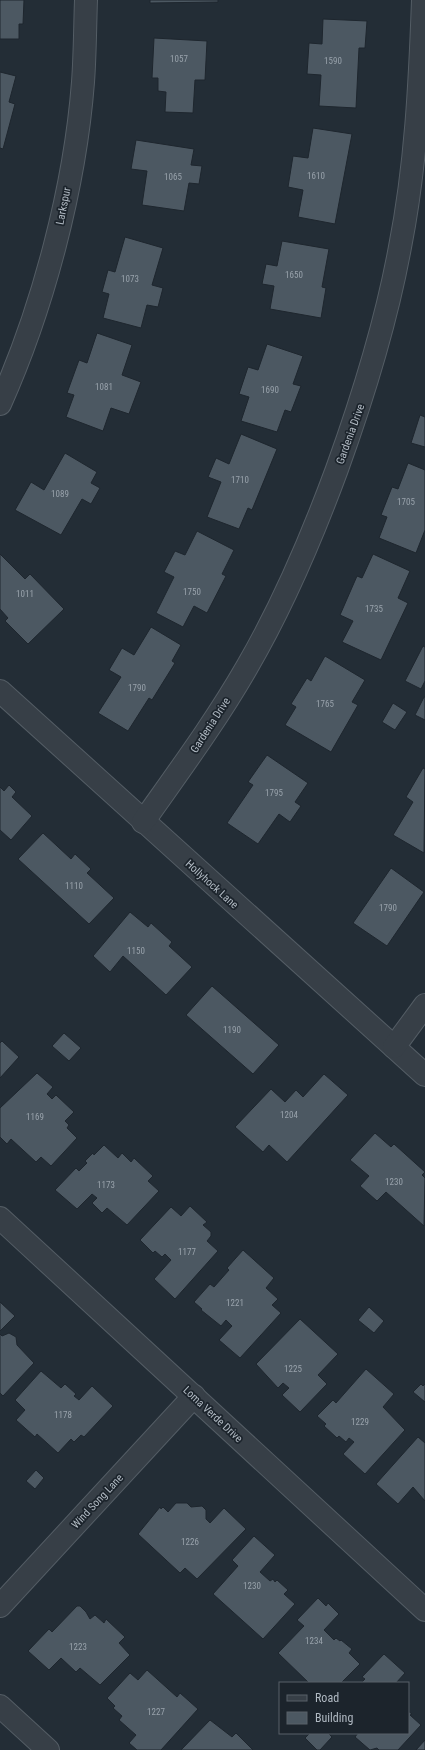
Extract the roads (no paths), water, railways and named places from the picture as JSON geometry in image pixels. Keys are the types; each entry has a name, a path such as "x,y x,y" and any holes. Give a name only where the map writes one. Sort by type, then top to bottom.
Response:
{"street":[{"name":"Larkspur","path":"0,404 32,320 61,223 73,156 83,82 86,0"},
{"name":"Gardenia Drive","path":"143,822 208,732 248,665 317,524 363,396 386,315 401,246 412,170 420,79 423,0"},
{"name":"Hollyhock Lane","path":"0,692 425,1075"},
{"path":"394,1047 425,1005"},
{"name":"Loma Verde Drive","path":"0,1218 425,1610"},
{"name":"Wind Song Lane","path":"0,1606 194,1396"},
{"path":"0,1706 48,1750"}]}
